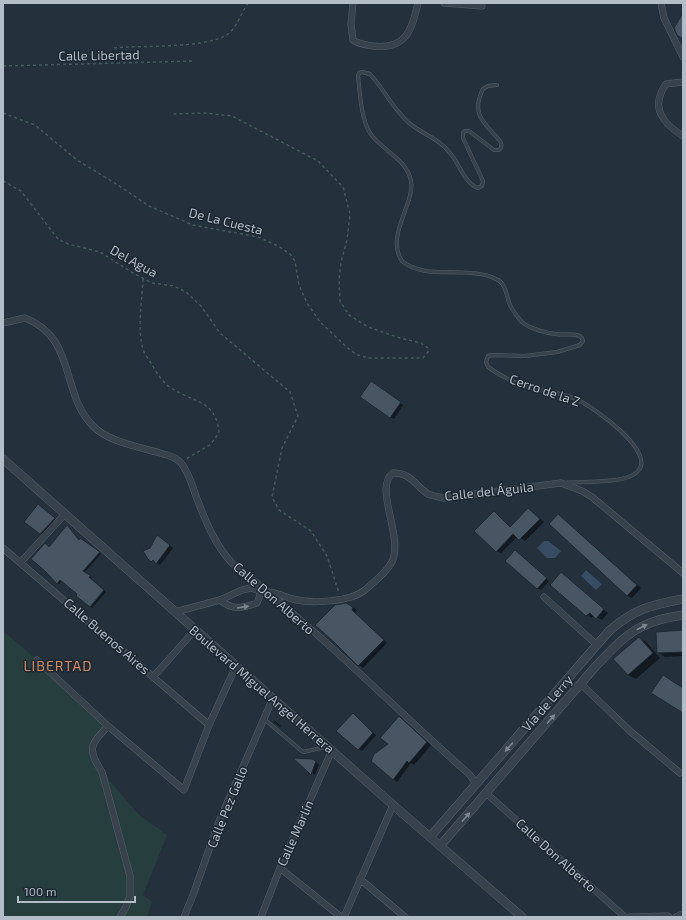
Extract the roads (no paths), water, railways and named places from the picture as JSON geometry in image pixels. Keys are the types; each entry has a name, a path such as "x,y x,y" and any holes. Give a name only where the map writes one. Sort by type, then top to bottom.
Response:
{"street":[{"path":"354,3 351,24 353,40 357,43 380,46 396,45 403,39 410,30 418,3"},
{"path":"444,3 482,6"},
{"path":"661,3 664,18 683,57"},
{"path":"682,135 667,124 661,116 659,101 664,81 683,82"},
{"name":"Calle Don Alberto","path":"3,323 25,318 43,327 58,344 77,401 88,421 102,434 168,456 181,462 207,524 216,542 232,564 268,591 366,678 418,729 470,775 476,784"},
{"name":"Boulevard Miguel Angel Herrera","path":"3,460 522,917"},
{"name":"Calle del Águila","path":"268,591 309,602 341,599 362,592 377,580 392,561 395,548 395,539 385,489 388,479 393,473 404,474 411,478 427,493 444,498 560,483 582,491 592,497 683,573"},
{"path":"20,563 64,514"},
{"name":"Calle Buenos Aires","path":"4,551 154,676 209,725"},
{"path":"175,612 220,600 242,590 251,588 261,593 268,591"},
{"path":"220,600 226,605 242,608 257,603 261,593"},
{"path":"544,597 597,645"},
{"name":"Vía de Lerry","path":"430,837 616,625 633,613 653,605 683,599"},
{"name":"Vía de Lerry","path":"440,846 595,667 623,640 641,627 665,618 683,615"},
{"path":"154,676 195,630"},
{"path":"586,659 595,667"},
{"path":"38,660 108,726 184,790 209,725 236,666"},
{"path":"580,684 630,731 680,772"},
{"name":"Calle Pez Gallo","path":"184,917 218,824 273,698"},
{"path":"108,726 94,743 92,755 102,772 130,876 130,896 120,917"},
{"name":"Calle Marlín","path":"261,917 330,748"},
{"name":"Calle Don Alberto","path":"486,793 625,917"},
{"path":"280,868 342,917 393,805"},
{"path":"360,879 405,917"},
{"path":"676,917 683,914"},
{"path":"630,917 669,917"}],"lane":[{"name":"Cerro de la Z","path":"497,85 488,86 483,89 478,107 482,121 500,141 501,148 497,150 493,149 469,131 465,131 463,133 463,138 483,181 482,186 478,188 473,186 468,181 452,154 443,145 407,121 370,74 362,72 358,76 364,115 369,130 382,146 400,161 407,171 411,181 410,192 398,231 397,248 401,260 407,265 428,272 466,272 497,279 503,285 511,308 524,323 531,327 553,334 578,335 581,337 583,341 579,346 561,351 525,356 491,355 487,357 486,363 491,369 518,383 536,389 566,394 591,407 604,416 622,433 636,448 642,458 641,466 638,472 625,478 606,482 588,481 560,483"},
{"path":"264,718 303,752 330,748"}],"water":[{"path":"544,541 548,541 561,551 555,558 547,558 537,548"},
{"path":"586,570 602,584 596,590 581,576"}],"district":[{"name":"LIBERTAD","path":"58,665"}]}
